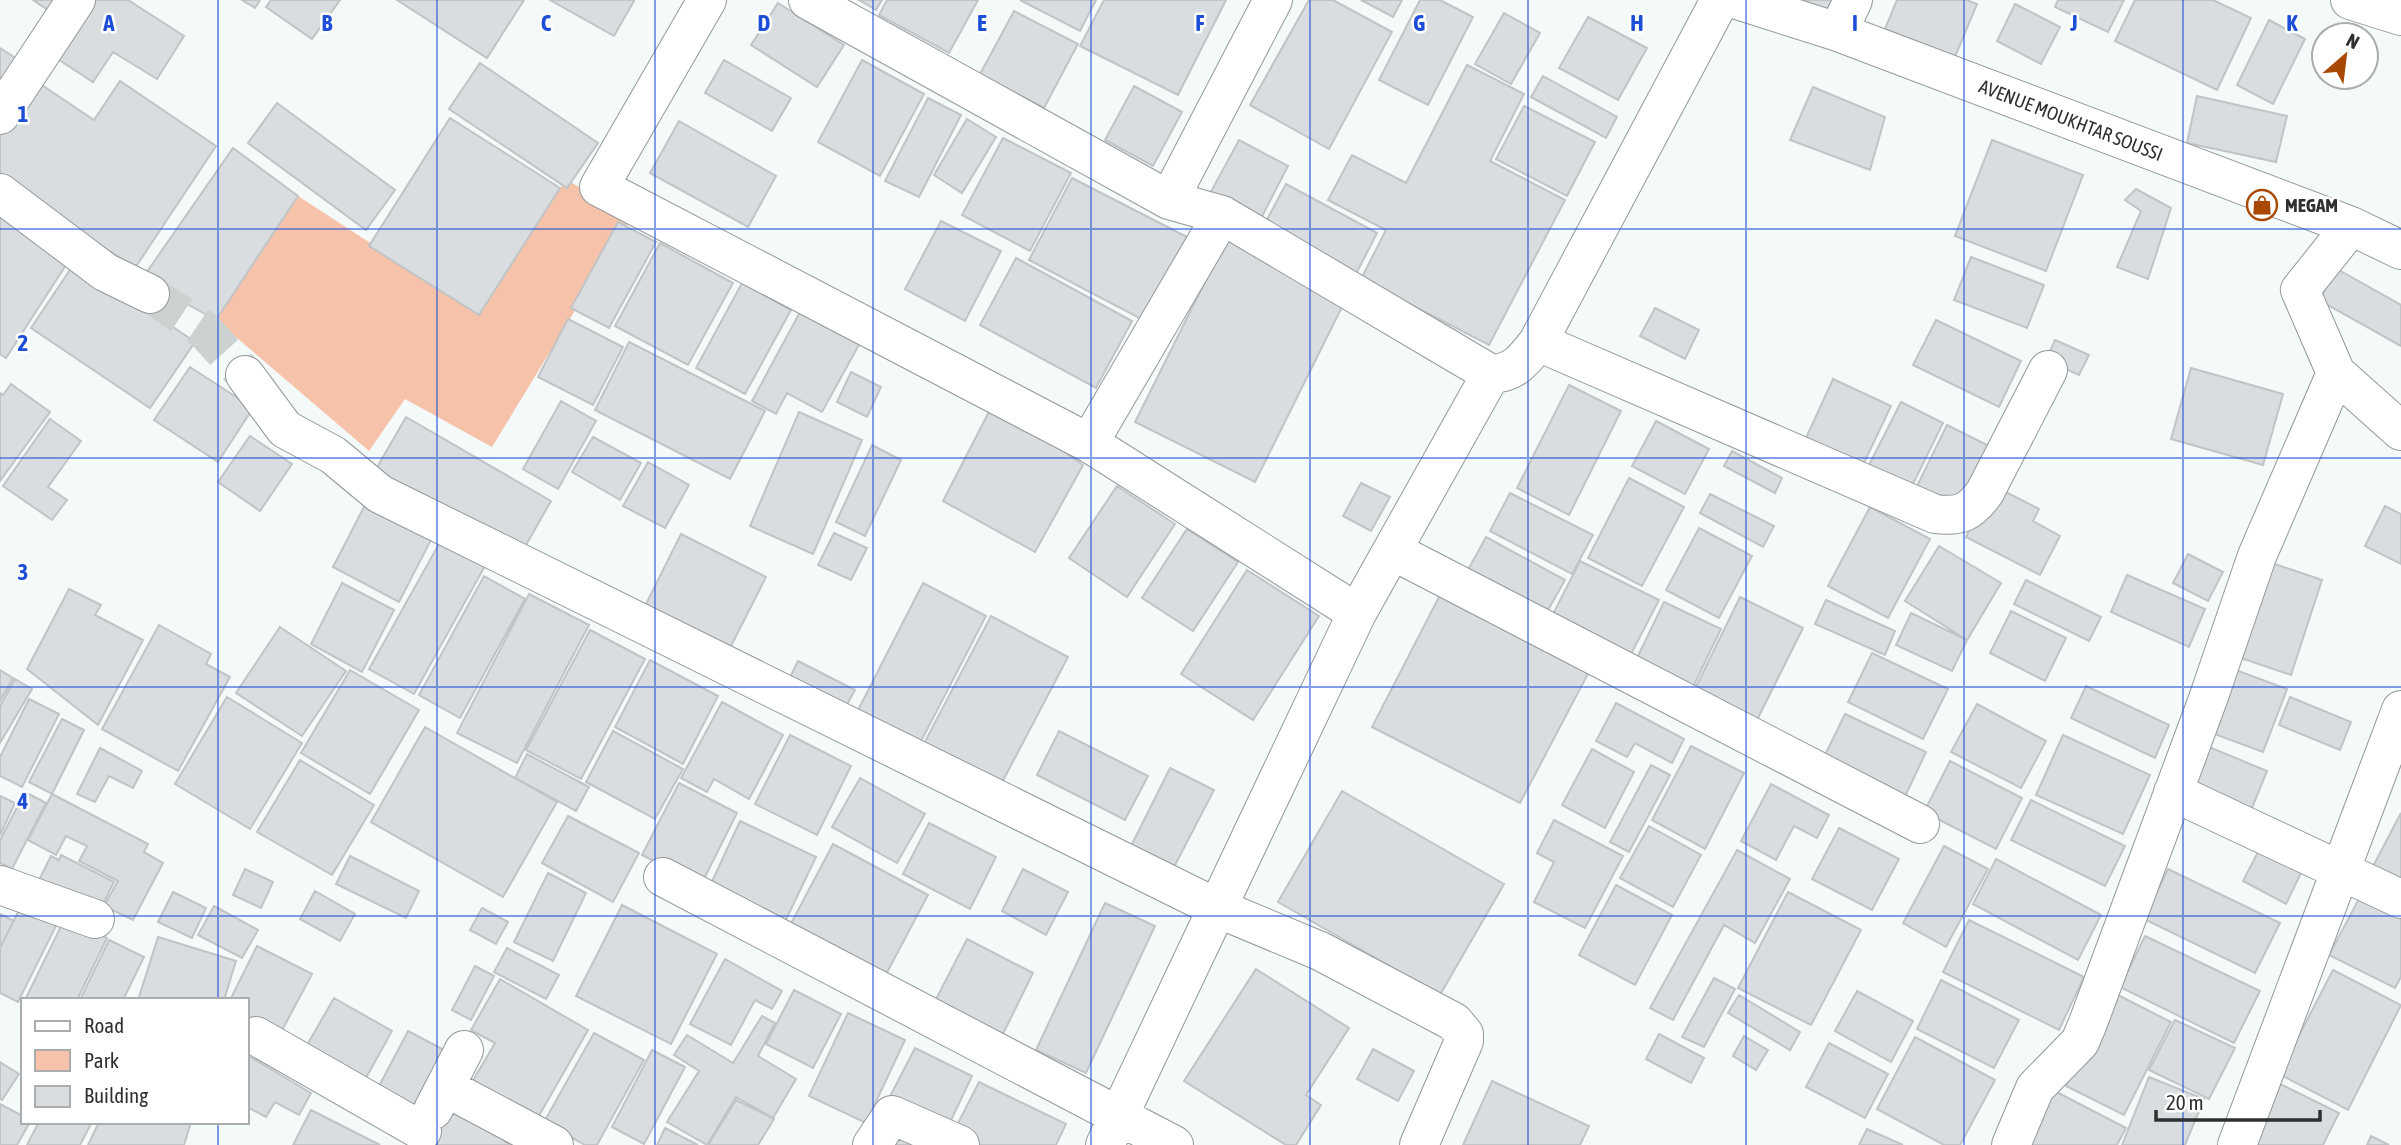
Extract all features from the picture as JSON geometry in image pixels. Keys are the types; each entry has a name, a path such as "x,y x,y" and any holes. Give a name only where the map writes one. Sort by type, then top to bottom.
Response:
{"street":[{"path":"0,115 76,0"},
{"path":"707,0 599,187 1089,443 1357,613"},
{"path":"808,0 1170,200 1222,215 1491,374 1504,374 1520,366 1538,342 1720,0"},
{"path":"1170,200 1273,0"},
{"name":"AVENUE MOUKHTAR SOUSSI","path":"1737,0 1845,16 2351,226 2401,250"},
{"path":"2350,0 2401,16"},
{"path":"0,193 105,272 150,294"},
{"path":"1089,443 1222,215"},
{"path":"2351,226 2300,290 2336,373 2401,431"},
{"path":"1538,342 1935,514 1950,516 1962,516 1975,506 1985,492 2048,370"},
{"path":"2011,1145 2035,1088 2080,1042 2257,556 2336,373"},
{"path":"1112,1131 1357,613 1491,374"},
{"path":"245,375 285,429 333,455 380,494 1217,908 1320,951 1459,1027 1464,1041 1419,1145"},
{"path":"1392,551 1920,824"},
{"path":"2237,1145 2401,710"},
{"path":"2173,792 2401,899"},
{"path":"663,877 1112,1131 1174,1145"},
{"path":"0,885 95,919"},
{"path":"256,1036 418,1138 464,1050"},
{"path":"445,1087 554,1145"},
{"path":"872,1145 892,1115 960,1145"}],"green space":[{"path":"566,179 630,220 492,447 405,399 369,451 216,320 298,196 478,313"}],"building":[{"path":"33,0 58,0 51,12"},
{"path":"81,0 128,0 184,36 157,79 113,52 93,82 47,52"},
{"path":"242,0 260,0 255,8"},
{"path":"271,0 340,0 312,39 266,7"},
{"path":"397,0 524,0 487,58"},
{"path":"550,0 632,0 634,1 614,36"},
{"path":"859,0 882,0 876,10"},
{"path":"887,0 978,0 949,53 879,15"},
{"path":"1020,0 1096,0 1080,31"},
{"path":"1104,0 1226,0 1178,95 1080,46"},
{"path":"1309,0 1333,0 1392,32 1329,149 1250,105"},
{"path":"1361,0 1402,0 1393,17"},
{"path":"1420,0 1440,0 1473,17 1428,105 1379,80"},
{"path":"1802,0 1832,0 1827,11"},
{"path":"1897,0 1967,0 1977,4 1955,57 1885,29"},
{"path":"2058,0 2124,0 2108,32 2055,7"},
{"path":"2135,0 2213,0 2251,18 2217,90 2115,41"},
{"path":"778,3 844,45 817,87 751,45"},
{"path":"2015,4 2060,27 2041,64 1997,41"},
{"path":"1014,11 1078,44 1044,108 980,74"},
{"path":"1504,13 1540,33 1511,84 1475,64"},
{"path":"1588,17 1647,48 1618,100 1559,68"},
{"path":"2269,20 2305,39 2273,104 2237,85"},
{"path":"0,48 22,62 0,99"},
{"path":"724,60 791,98 772,131 705,93"},
{"path":"862,60 924,94 880,176 818,142"},
{"path":"480,63 598,143 567,188 449,109"},
{"path":"1467,65 1524,94 1490,161 1565,200 1489,345 1361,279 1386,230 1328,200 1352,155 1406,183"},
{"path":"1543,76 1617,117 1606,138 1531,97"},
{"path":"33,79 94,120 120,81 216,146 135,268 0,178 0,128"},
{"path":"1134,86 1182,112 1153,166 1105,140"},
{"path":"1813,87 1885,117 1870,170 1790,140"},
{"path":"2197,96 2287,116 2276,162 2187,143"},
{"path":"928,98 961,115 919,197 885,181"},
{"path":"277,103 395,190 366,230 248,143"},
{"path":"1524,106 1595,142 1567,196 1496,159"},
{"path":"450,118 560,188 479,315 369,246"},
{"path":"967,119 996,137 962,193 934,175"},
{"path":"679,121 776,176 748,227 650,173"},
{"path":"1003,138 1071,173 1030,251 962,215"},
{"path":"1239,140 1288,166 1257,226 1207,199"},
{"path":"1992,140 2083,175 2046,271 1955,236"},
{"path":"233,148 298,196 216,320 142,279"},
{"path":"1072,178 1187,237 1143,320 1029,260"},
{"path":"1286,184 1377,233 1355,276 1263,227"},
{"path":"2136,189 2171,208 2148,279 2117,267 2141,211 2125,200"},
{"path":"0,208 73,254 6,358 0,354"},
{"path":"941,221 1001,251 965,321 905,289"},
{"path":"618,222 656,242 609,328 571,308"},
{"path":"1227,238 1347,297 1255,482 1135,422"},
{"path":"660,243 733,283 688,365 615,326"},
{"path":"1971,257 2044,285 2027,328 1954,300"},
{"path":"1016,258 1132,321 1096,388 980,325"},
{"path":"76,261 195,342 150,408 31,328"},
{"path":"2337,269 2401,305 2401,346 2319,300"},
{"path":"742,283 791,310 745,394 696,368"},
{"path":"1655,308 1699,330 1685,359 1640,336"},
{"path":"800,312 860,343 822,412 787,393 776,414 752,401"},
{"path":"568,319 623,347 593,405 538,377"},
{"path":"1936,320 2021,361 1999,407 1913,365"},
{"path":"2055,340 2089,355 2079,375 2046,360"},
{"path":"629,342 765,411 730,479 595,410"},
{"path":"190,367 253,408 218,462 154,420"},
{"path":"2191,368 2283,394 2263,465 2171,439"},
{"path":"851,372 881,387 867,417 837,402"},
{"path":"1833,379 1891,406 1863,465 1806,438"},
{"path":"11,384 50,412 0,481 0,393 3,395"},
{"path":"1569,385 1621,411 1569,515 1517,488"},
{"path":"561,401 596,421 558,489 523,469"},
{"path":"994,402 1083,465 1035,552 943,501"},
{"path":"1901,402 1943,423 1912,486 1869,465"},
{"path":"799,412 862,440 813,554 750,526"},
{"path":"406,417 551,501 521,554 375,471"},
{"path":"50,419 81,441 48,487 67,500 52,520 3,486"},
{"path":"1656,421 1709,449 1685,494 1632,466"},
{"path":"1947,425 1989,446 1958,509 1916,488"},
{"path":"250,436 292,464 260,511 218,482"},
{"path":"593,437 641,463 620,500 572,472"},
{"path":"872,445 901,460 865,536 836,522"},
{"path":"1732,451 1782,478 1775,493 1724,466"},
{"path":"648,462 689,485 665,528 623,506"},
{"path":"1629,478 1684,507 1642,586 1588,558"},
{"path":"1361,483 1390,497 1371,531 1343,516"},
{"path":"1992,485 2039,509 2033,521 2060,536 2040,575 1966,537"},
{"path":"1117,486 1175,524 1127,597 1069,558"},
{"path":"1510,493 1593,535 1572,574 1490,531"},
{"path":"1710,494 1774,526 1763,547 1700,513"},
{"path":"365,505 431,540 399,602 333,567"},
{"path":"2385,506 2401,514 2401,564 2365,546"},
{"path":"1870,507 1930,539 1888,618 1828,586"},
{"path":"1699,528 1752,556 1719,618 1666,590"},
{"path":"1187,529 1238,562 1193,631 1142,598"},
{"path":"834,533 867,548 851,580 818,565"},
{"path":"681,534 766,577 728,652 644,608"},
{"path":"1486,537 1565,580 1542,621 1464,577"},
{"path":"440,542 485,566 414,694 369,669"},
{"path":"1939,546 2001,583 1967,640 1905,601"},
{"path":"2188,554 2223,572 2208,601 2173,583"},
{"path":"1580,561 1659,600 1627,662 1549,622"},
{"path":"2269,562 2322,580 2291,675 2238,657"},
{"path":"1247,570 1319,616 1253,720 1181,674"},
{"path":"2127,575 2205,609 2189,647 2111,612"},
{"path":"484,576 525,599 460,718 419,695"},
{"path":"2026,580 2101,617 2089,641 2014,604"},
{"path":"342,583 394,610 362,672 311,644"},
{"path":"923,583 986,616 917,749 855,716"},
{"path":"69,589 101,605 95,615 143,640 98,725 27,669"},
{"path":"1442,591 1591,668 1520,803 1372,727"},
{"path":"529,594 589,625 517,763 457,733"},
{"path":"1740,597 1803,628 1755,724 1693,693"},
{"path":"1826,600 1895,631 1885,655 1815,624"},
{"path":"1664,602 1721,629 1693,687 1636,660"},
{"path":"2011,611 2066,638 2045,681 1990,653"},
{"path":"1911,613 1967,640 1952,671 1896,645"},
{"path":"991,616 1068,657 997,792 920,751"},
{"path":"159,625 211,654 206,664 230,677 178,771 102,729"},
{"path":"280,627 346,671 302,736 236,693"},
{"path":"590,630 645,659 581,779 526,750"},
{"path":"1872,653 1948,689 1923,739 1848,702"},
{"path":"650,660 718,696 683,764 615,727"},
{"path":"798,661 855,690 842,714 786,685"},
{"path":"2233,669 2287,689 2263,752 2209,732"},
{"path":"0,670 13,678 0,701"},
{"path":"350,670 419,710 370,794 301,753"},
{"path":"15,679 32,689 0,743 0,706"},
{"path":"2086,686 2169,725 2155,758 2071,718"},
{"path":"227,697 302,743 250,829 175,784"},
{"path":"2290,697 2351,722 2340,750 2279,725"},
{"path":"29,699 59,714 22,787 0,776 0,757"},
{"path":"722,702 783,735 749,799 714,779 707,792 681,778"},
{"path":"1616,703 1684,739 1672,763 1635,743 1627,757 1596,741"},
{"path":"1977,704 2046,741 2021,788 1951,752"},
{"path":"1845,714 1926,752 1902,803 1821,763"},
{"path":"62,719 84,730 52,794 29,782"},
{"path":"425,727 557,802 503,897 371,822"},
{"path":"613,731 683,769 655,819 586,782"},
{"path":"1059,731 1148,776 1125,820 1037,775"},
{"path":"790,735 851,766 817,835 755,804"},
{"path":"2063,735 2150,775 2123,834 2036,795"},
{"path":"1691,746 1744,773 1705,849 1652,820"},
{"path":"2209,747 2267,771 2250,813 2192,788"},
{"path":"100,748 142,771 133,788 109,776 95,802 77,794"},
{"path":"1592,749 1634,772 1605,828 1562,805"},
{"path":"527,754 589,787 576,811 515,778"},
{"path":"300,760 374,805 332,875 257,832"},
{"path":"1950,761 2022,798 1996,849 1924,812"},
{"path":"1651,765 1670,775 1629,852 1610,842"},
{"path":"1170,768 1214,790 1172,871 1129,850"},
{"path":"860,778 925,814 897,863 832,827"},
{"path":"679,783 737,813 701,885 642,855"},
{"path":"1771,784 1829,815 1817,838 1794,826 1776,860 1741,841"},
{"path":"1342,791 1504,884 1440,995 1278,902"},
{"path":"25,792 46,803 12,869 0,863 0,840"},
{"path":"52,794 148,844 144,852 163,863 133,920 104,906 118,881 79,861 87,846 66,836 56,855 28,840"},
{"path":"0,796 15,803 0,835"},
{"path":"2031,800 2125,846 2105,886 2011,840"},
{"path":"2401,813 2401,886 2371,870"},
{"path":"568,816 639,853 613,902 542,863"},
{"path":"1554,820 1623,856 1585,928 1534,902 1554,862 1537,853"},
{"path":"740,821 816,857 783,926 708,890"},
{"path":"929,823 996,857 970,909 903,874"},
{"path":"1649,826 1701,855 1673,907 1620,878"},
{"path":"1839,828 1899,859 1872,910 1812,879"},
{"path":"833,844 928,895 882,982 787,931"},
{"path":"1944,846 1988,869 1946,947 1903,923"},
{"path":"2261,846 2304,867 2286,904 2243,881"},
{"path":"1737,850 1790,879 1755,943 1724,925 1673,1020 1650,1008"},
{"path":"61,855 114,882 100,910 39,880 51,856 59,860"},
{"path":"350,856 419,891 406,918 336,884"},
{"path":"1996,859 2101,915 2078,960 1973,904"},
{"path":"245,869 273,882 261,908 233,895"},
{"path":"1023,869 1068,892 1046,935 1002,911"},
{"path":"2168,869 2280,923 2255,973 2144,919"},
{"path":"548,873 586,893 553,961 514,942"},
{"path":"1616,885 1672,915 1635,985 1579,955"},
{"path":"315,891 355,914 340,941 300,919"},
{"path":"173,892 206,908 192,938 158,922"},
{"path":"1788,892 1861,930 1811,1025 1738,988"},
{"path":"2361,895 2401,916 2401,977 2395,988 2329,955"},
{"path":"1105,903 1155,926 1086,1073 1036,1050"},
{"path":"622,905 717,954 671,1044 576,996"},
{"path":"21,906 57,924 18,1002 0,993 0,948"},
{"path":"214,906 258,930 242,958 198,935"},
{"path":"482,908 508,922 496,944 470,930"},
{"path":"0,914 14,921 0,947"},
{"path":"65,918 107,938 78,998 26,998"},
{"path":"1969,920 2084,977 2059,1030 1943,972"},
{"path":"2145,936 2260,991 2234,1043 2120,987"},
{"path":"158,937 236,961 225,998 139,998"},
{"path":"967,939 1033,973 1000,1040 933,1005"},
{"path":"109,940 144,957 124,998 81,998"},
{"path":"257,946 312,974 278,1038 248,1023 248,998 231,998"},
{"path":"507,948 559,975 546,999 494,972"},
{"path":"725,959 782,991 772,1009 755,1000 731,1045 690,1024"},
{"path":"475,966 494,976 471,1020 452,1010"},
{"path":"1256,969 1349,1028 1306,1095 1321,1105 1296,1145 1286,1145 1184,1081"},
{"path":"2333,970 2401,1005 2348,1110 2279,1074"},
{"path":"1714,978 1735,989 1704,1047 1682,1037"},
{"path":"500,979 588,1030 536,1121 471,1084 495,1043 471,1030"},
{"path":"1941,980 2019,1020 1994,1068 1917,1029"},
{"path":"794,990 841,1014 813,1068 766,1044"},
{"path":"1857,991 1913,1021 1891,1062 1835,1031"},
{"path":"2112,992 2171,1022 2124,1115 2066,1086"},
{"path":"1739,995 1800,1032 1790,1050 1728,1013"},
{"path":"334,998 392,1031 366,1078 307,1045"},
{"path":"848,1013 905,1040 866,1123 809,1096"},
{"path":"762,1016 775,1023 758,1056 796,1079 773,1118 736,1097 707,1145 667,1122 699,1071 674,1055 687,1035 733,1063"},
{"path":"2175,1020 2235,1048 2209,1099 2149,1070"},
{"path":"408,1031 444,1050 414,1105 379,1086"},
{"path":"594,1033 644,1060 597,1145 585,1145 544,1122"},
{"path":"1659,1034 1704,1058 1691,1083 1646,1059"},
{"path":"1744,1036 1768,1050 1756,1070 1733,1056"},
{"path":"1915,1037 1995,1080 1960,1145 1944,1145 1877,1109"},
{"path":"1829,1043 1888,1074 1865,1118 1806,1087"},
{"path":"915,1048 972,1076 945,1133 886,1104"},
{"path":"1373,1049 1414,1071 1398,1101 1357,1079"},
{"path":"652,1050 685,1067 644,1144 612,1127"},
{"path":"248,1056 311,1093 299,1115 275,1102 266,1117 248,1108"},
{"path":"0,1062 19,1074 2,1100 0,1099"},
{"path":"2149,1077 2204,1099 2185,1145 2122,1145"},
{"path":"1492,1081 1589,1126 1580,1145 1463,1145"},
{"path":"979,1082 1066,1124 1056,1145 977,1145 953,1133"},
{"path":"2280,1084 2339,1113 2323,1145 2249,1145"},
{"path":"2047,1087 2126,1128 2117,1145 2017,1145"},
{"path":"736,1100 774,1119 758,1145 708,1145"},
{"path":"0,1104 21,1115 21,1124 29,1124 17,1145 0,1145"},
{"path":"453,1106 507,1135 504,1141 511,1145 432,1145"},
{"path":"311,1110 380,1145 293,1145"},
{"path":"38,1124 91,1124 80,1145 27,1145"},
{"path":"98,1124 190,1124 184,1145 88,1145"},
{"path":"897,1126 913,1136 908,1145 887,1145"},
{"path":"665,1128 698,1145 657,1145"},
{"path":"1867,1129 1903,1145 1859,1145"},
{"path":"2371,1136 2389,1145 2367,1145"}],"tunnel":[{"path":"150,294 204,330 245,375"}],"place":[{"name":"MEGAM","path":"2262,205"}]}
